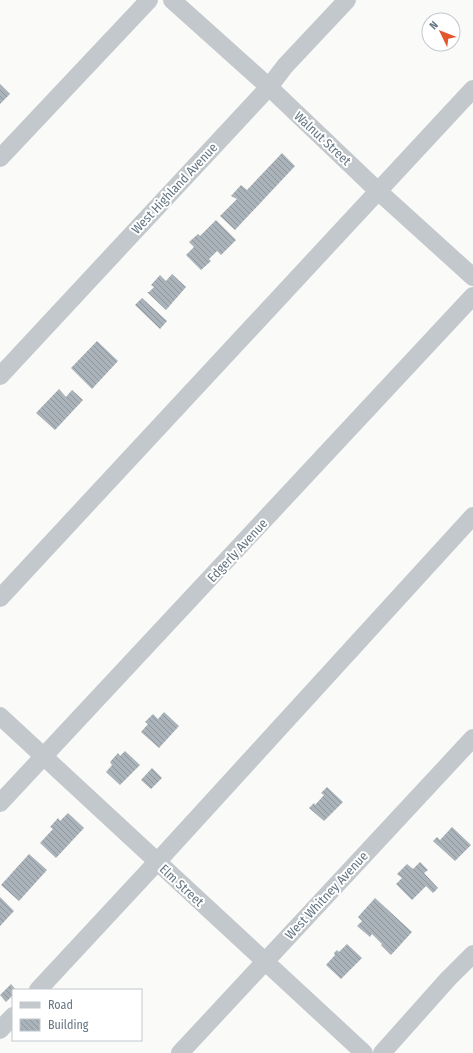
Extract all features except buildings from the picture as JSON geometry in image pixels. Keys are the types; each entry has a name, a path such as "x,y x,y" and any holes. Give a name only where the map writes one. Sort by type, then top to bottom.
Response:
{"street":[{"path":"0,158 149,0"},
{"name":"Walnut Street","path":"172,0 269,87 378,191 473,277"},
{"name":"West Highland Avenue","path":"0,376 269,87 285,66 347,0"},
{"path":"0,598 473,89"},
{"name":"Edgerly Avenue","path":"0,803 473,296"},
{"path":"39,989 473,516"},
{"name":"Elm Street","path":"0,716 364,1053"},
{"name":"West Whitney Avenue","path":"180,1053 473,738"},
{"path":"382,1053 448,979 473,954"},
{"path":"0,1030 12,1017"}]}
